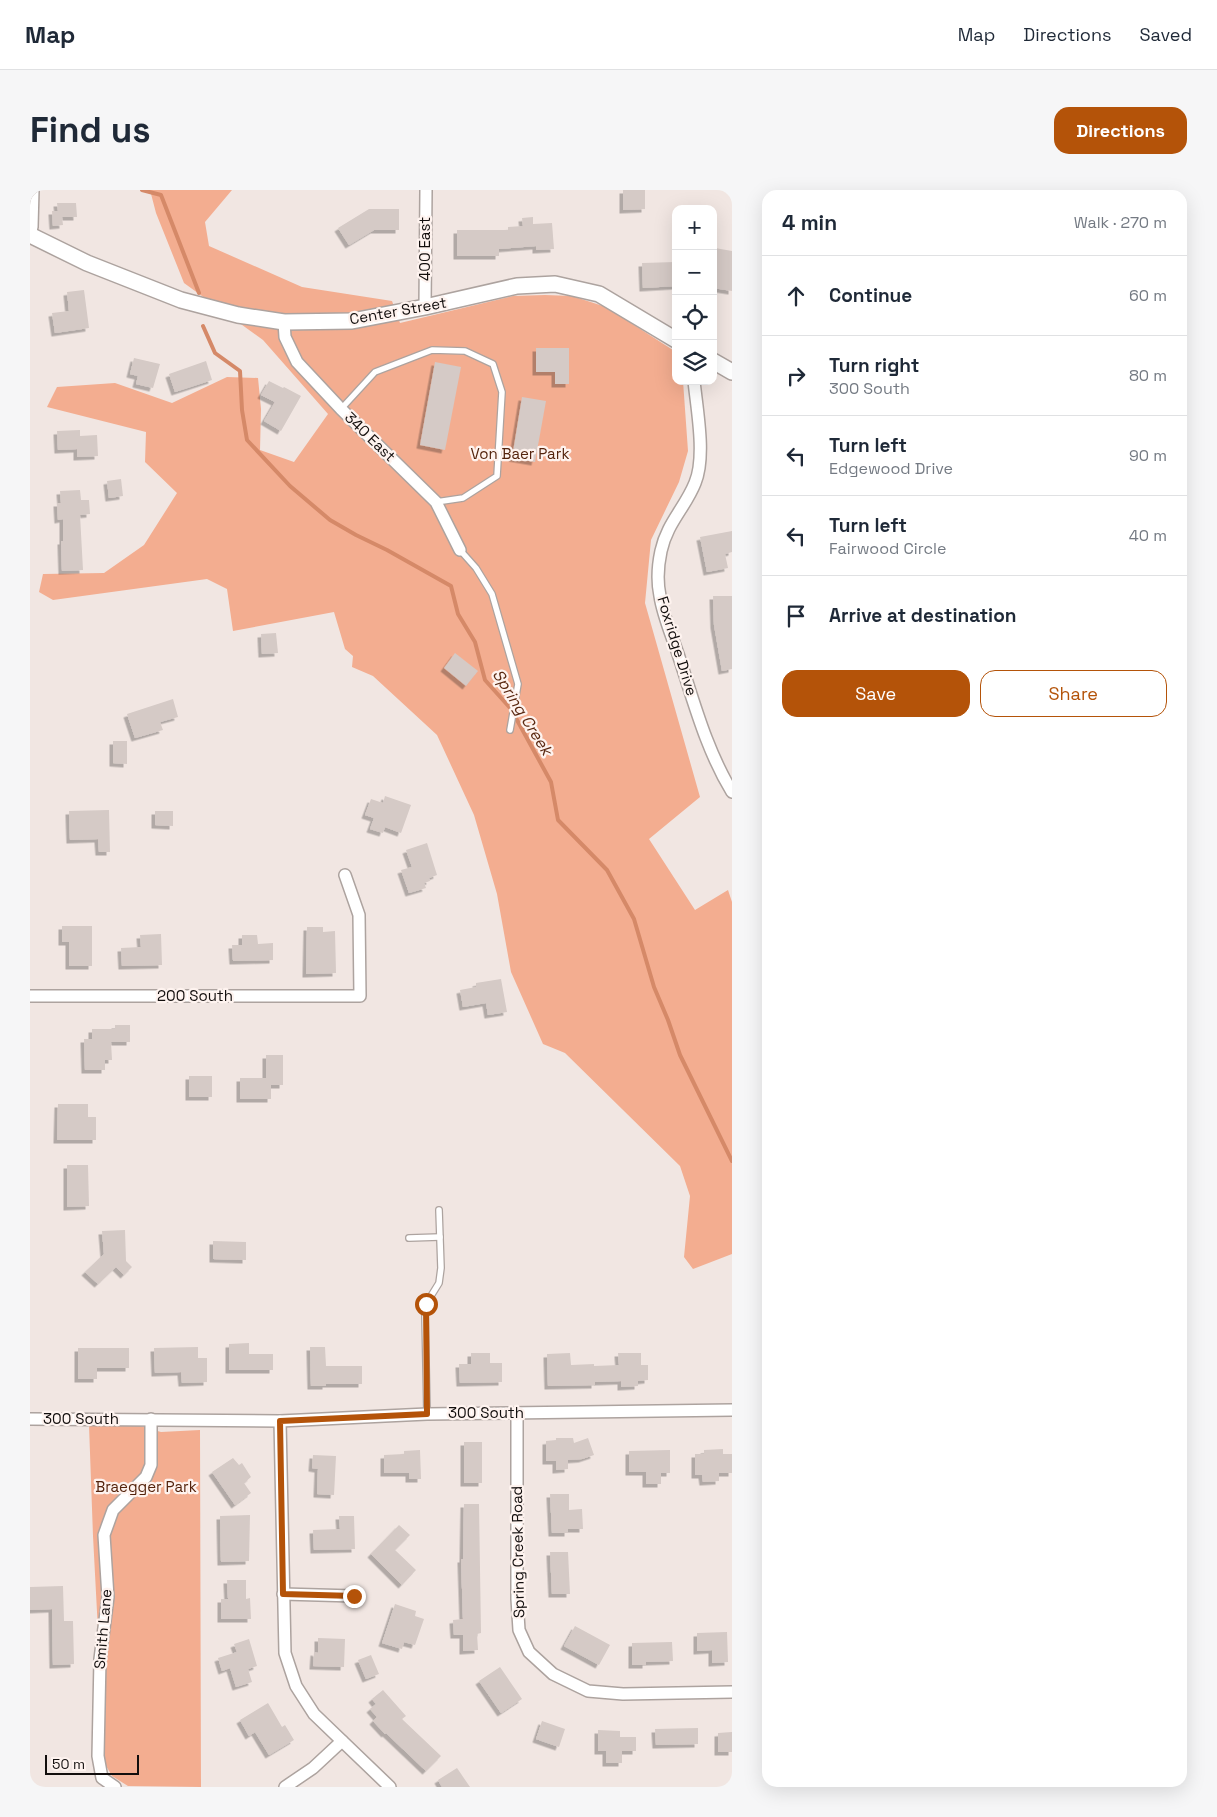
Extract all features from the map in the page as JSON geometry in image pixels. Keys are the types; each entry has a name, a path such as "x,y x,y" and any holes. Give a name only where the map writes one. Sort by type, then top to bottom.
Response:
{"street":[{"path":"30,190 30,227"},
{"name":"400 East","path":"425,307 426,190"},
{"name":"Center Street","path":"30,235 87,264 181,300 238,315 284,322 352,321 425,307 516,286 556,284 599,294 672,338"},
{"name":"340 East","path":"284,322 285,337 297,362 341,409 436,502 460,550"},
{"path":"717,363 732,372"},
{"name":"Foxridge Drive","path":"694,385 700,468 695,483 670,524 658,570 660,596 707,743 718,769 732,792"},
{"name":"200 South","path":"30,996 360,996 359,915 345,875"},
{"name":"300 South","path":"30,1419 280,1421 427,1414 732,1410"},
{"name":"Spring Creek Road","path":"517,1414 517,1599 519,1630 529,1652 553,1674 588,1691 623,1694 732,1692"},
{"name":"Smith Lane","path":"115,1787 102,1778 98,1756 100,1659 108,1597 104,1535 113,1510 146,1477 151,1465 151,1419"},
{"path":"280,1421 286,1652 296,1686 314,1714 390,1787"},
{"path":"283,1594 354,1596"},
{"path":"285,1787 313,1768 342,1741"}],"lane":[{"path":"341,409 375,372 432,350 465,351 493,364 502,392 497,476 463,498 436,502"},
{"path":"460,550 476,568 492,594 518,684 510,730"},
{"path":"427,1414 425,1315 426,1304 439,1283 441,1268 439,1210"},
{"path":"409,1238 440,1237"}],"green space":[{"name":"Von Baer Park","path":"150,190 232,190 205,222 209,246 302,287 392,301 400,323 513,296 572,296 606,307 672,349 672,385 683,385 688,451 679,482 651,540 645,603 700,797 649,839 695,910 728,890 732,902 732,1254 693,1269 684,1257 690,1196 680,1166 565,1053 543,1044 511,972 497,894 474,815 437,735 373,676 352,667 353,656 345,649 334,612 233,631 227,589 207,579 53,600 39,592 43,574 104,573 144,545 177,493 145,462 146,432 47,407 57,387 115,383 172,403 227,377 258,378 261,409 260,450 294,462 328,414 263,340 184,283 156,213"},
{"name":"Braegger Park","path":"89,1425 140,1426 161,1432 200,1430 201,1787 128,1786 112,1776 105,1764"}],"building":[{"path":"623,190 645,190 645,209 623,210"},
{"path":"57,203 76,203 77,217 62,217 63,225 53,226 52,211 58,211"},
{"path":"369,209 399,209 399,230 374,230 349,245 338,228"},
{"path":"533,217 533,224 552,223 554,249 536,250 536,246 499,249 499,256 457,256 457,230 508,230 508,227 523,226 522,218"},
{"path":"717,248 732,251 732,291 717,289"},
{"path":"672,262 672,286 643,288 642,263"},
{"path":"84,290 89,328 55,333 52,313 69,311 67,292"},
{"path":"536,348 569,348 569,384 555,384 555,372 536,372"},
{"path":"134,358 160,364 153,388 136,384 138,376 130,374"},
{"path":"206,361 212,380 175,392 169,374"},
{"path":"435,362 461,367 445,450 420,445"},
{"path":"269,381 301,396 281,431 264,421 275,402 261,395"},
{"path":"522,397 546,401 535,462 512,458"},
{"path":"80,430 80,436 97,435 98,456 77,457 77,449 58,450 57,431"},
{"path":"121,479 123,496 109,498 107,481"},
{"path":"80,490 81,500 89,500 90,514 80,515 83,570 62,571 61,541 63,541 63,519 58,520 57,503 61,503 60,491"},
{"path":"732,531 732,552 725,554 728,568 707,572 700,537"},
{"path":"713,596 732,596 732,669 722,671 714,625"},
{"path":"276,633 278,653 262,654 261,634"},
{"path":"455,653 478,671 466,686 444,668"},
{"path":"173,699 178,717 160,722 163,730 135,738 127,714"},
{"path":"113,741 127,741 127,764 113,763"},
{"path":"385,796 411,805 401,833 385,827 383,833 370,829 374,818 365,815 371,799 383,803"},
{"path":"109,810 110,852 99,852 98,839 70,840 69,811"},
{"path":"155,811 173,811 173,826 155,825"},
{"path":"427,843 437,875 429,878 430,881 424,883 426,888 409,893 401,870 412,867 406,850"},
{"path":"62,926 92,926 92,966 69,966 69,942 62,942"},
{"path":"307,927 323,927 323,932 335,931 336,973 306,974"},
{"path":"161,934 162,965 122,966 121,948 141,947 140,935"},
{"path":"242,935 257,935 258,944 273,943 273,960 233,961 232,945 242,945"},
{"path":"501,979 507,1012 488,1015 486,1003 463,1007 460,990 476,987 476,983"},
{"path":"115,1025 130,1025 130,1042 111,1042 112,1060 105,1060 105,1070 85,1070 84,1039 92,1039 92,1029 115,1029"},
{"path":"266,1055 283,1055 283,1085 271,1085 271,1099 240,1099 240,1078 266,1078"},
{"path":"189,1076 212,1076 212,1097 189,1097"},
{"path":"58,1104 88,1104 88,1117 96,1117 96,1140 57,1140"},
{"path":"67,1165 88,1165 89,1206 67,1207"},
{"path":"125,1230 126,1261 132,1267 124,1275 116,1267 98,1284 85,1272 104,1254 102,1231"},
{"path":"213,1241 246,1242 246,1260 213,1259"},
{"path":"249,1343 249,1354 273,1354 273,1370 229,1370 229,1344"},
{"path":"198,1347 198,1358 207,1358 207,1382 182,1383 181,1372 155,1373 154,1348"},
{"path":"310,1347 325,1347 326,1366 362,1366 362,1384 311,1386"},
{"path":"78,1348 129,1348 129,1368 97,1368 97,1379 78,1379"},
{"path":"471,1353 490,1353 490,1363 502,1363 502,1382 460,1383 459,1364 471,1364"},
{"path":"570,1353 571,1365 594,1364 594,1366 619,1365 618,1353 641,1353 641,1365 648,1365 648,1380 638,1381 638,1386 621,1387 621,1381 595,1382 595,1385 548,1386 547,1354"},
{"path":"556,1438 573,1438 574,1443 588,1438 594,1455 582,1459 568,1460 568,1469 556,1470 556,1461 546,1461 546,1441 556,1440"},
{"path":"464,1442 482,1442 482,1483 464,1483"},
{"path":"723,1449 723,1454 732,1454 732,1473 719,1473 719,1481 703,1482 702,1475 695,1475 695,1454 704,1454 704,1450"},
{"path":"420,1450 421,1479 409,1479 409,1473 384,1473 384,1455 404,1454 404,1451"},
{"path":"670,1450 670,1473 661,1473 661,1484 646,1484 646,1472 629,1472 629,1451"},
{"path":"313,1455 336,1456 334,1495 317,1494 318,1469 312,1468"},
{"path":"233,1458 239,1465 242,1463 251,1477 244,1483 251,1493 235,1505 212,1472"},
{"path":"550,1494 569,1494 569,1510 582,1509 583,1529 568,1529 568,1533 552,1533"},
{"path":"464,1504 479,1504 481,1633 477,1634 478,1650 463,1651 463,1635 454,1635 453,1620 463,1619 461,1559 463,1559"},
{"path":"250,1515 249,1561 221,1562 220,1516"},
{"path":"339,1516 354,1516 355,1549 314,1550 313,1530 340,1529"},
{"path":"399,1525 410,1535 395,1550 416,1570 402,1585 371,1554"},
{"path":"550,1552 568,1552 570,1594 552,1594"},
{"path":"227,1580 246,1580 246,1599 250,1598 251,1619 221,1619 221,1599 228,1599"},
{"path":"63,1586 64,1621 73,1621 74,1664 53,1665 52,1609 30,1610 30,1587"},
{"path":"395,1604 416,1611 415,1616 424,1619 415,1645 404,1642 402,1649 382,1643"},
{"path":"575,1626 610,1645 599,1665 564,1646"},
{"path":"727,1632 728,1662 712,1663 712,1650 697,1651 697,1633"},
{"path":"318,1638 345,1639 344,1667 313,1666 314,1652 318,1653"},
{"path":"249,1639 257,1666 248,1669 252,1682 236,1687 230,1668 222,1671 218,1658 237,1652 234,1644"},
{"path":"672,1642 673,1661 646,1662 646,1665 632,1665 632,1643"},
{"path":"371,1655 379,1674 366,1679 358,1660"},
{"path":"500,1667 522,1699 501,1713 479,1681"},
{"path":"383,1690 406,1716 402,1719 441,1756 426,1771 373,1721 377,1717 370,1709 376,1704 372,1699"},
{"path":"268,1703 282,1727 285,1725 294,1740 269,1755 255,1732 249,1736 240,1720"},
{"path":"542,1721 565,1729 559,1747 536,1739"},
{"path":"698,1728 698,1744 656,1745 655,1729"},
{"path":"598,1730 620,1731 620,1737 636,1737 636,1751 622,1751 622,1763 606,1763 606,1751 598,1751"},
{"path":"732,1732 732,1752 718,1752 718,1733"},
{"path":"457,1768 470,1787 442,1787 438,1780"}],"waterway":[{"name":"Spring Creek","path":"142,190 161,195 199,293"},
{"name":"Spring Creek","path":"203,326 215,353 240,371 242,410 247,440 290,486 330,520 451,586 458,614 475,642 485,680 511,709 551,782 558,820 607,870 634,919 654,987 680,1055 732,1161"}],"route":[{"path":"354,1596 283,1594 280,1421 427,1414 426,1304"}]}
